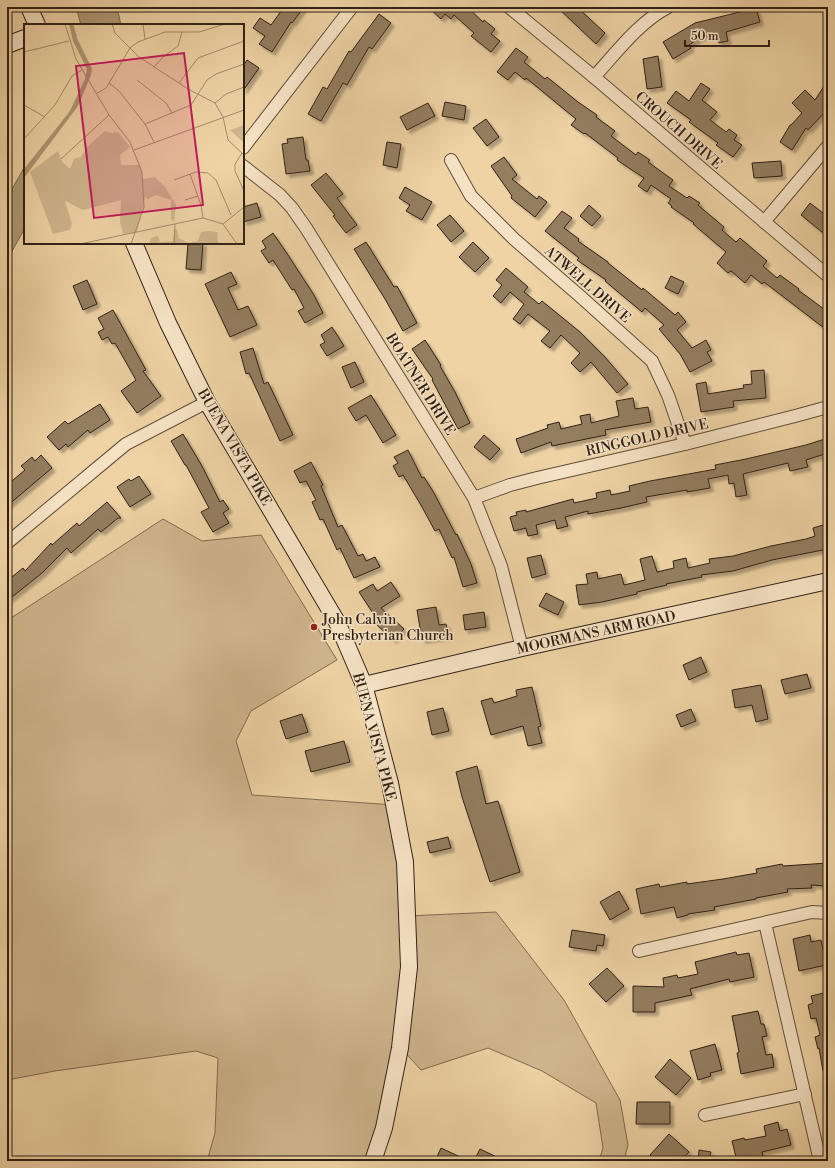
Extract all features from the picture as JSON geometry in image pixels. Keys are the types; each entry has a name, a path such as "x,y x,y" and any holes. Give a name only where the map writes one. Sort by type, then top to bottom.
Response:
{"main road":[{"path":"29,7 37,24"},
{"path":"7,45 24,38"},
{"name":"BUENA VISTA PIKE","path":"134,244 168,323 207,402 337,622 364,685 390,783 405,862 409,967 400,1048 384,1128 373,1161"},
{"name":"MOORMANS ARM ROAD","path":"364,685 522,648 828,581"}],"street":[{"path":"244,147 352,7"},
{"name":"CROUCH DRIVE","path":"509,7 594,77 828,276"},
{"path":"594,77 632,35 648,20 668,7"},
{"path":"764,222 828,146"},
{"name":"ATWELL DRIVE","path":"451,160 471,196 514,239 652,361 668,394 685,444"},
{"name":"BOATNER DRIVE","path":"244,167 280,195 292,208 306,228 474,498 501,566 522,648"},
{"path":"7,543 126,444 207,402"},
{"name":"RINGGOLD DRIVE","path":"474,498 517,483 685,444 828,407"},
{"path":"639,951 812,912 828,913"},
{"path":"765,923 820,1161"},
{"path":"705,1115 805,1094"}],"shaded area":[{"path":"76,7 117,7 121,24 81,24"},
{"path":"24,168 24,230 7,260 7,198"},
{"path":"163,519 202,541 261,535 337,660 251,711 236,741 252,795 394,805 407,916 496,912 564,1000 620,1100 628,1145 624,1161 599,1161 603,1148 596,1103 542,1071 488,1048 421,1070 401,1048 373,1161 207,1161 215,1133 218,1058 196,1051 55,1071 7,1080 7,622"}],"building":[{"path":"284,7 304,7 292,23 291,22 272,52 259,44 265,36 253,28 260,18 271,25"},
{"path":"428,7 467,7 483,22 484,20 495,29 491,34 500,41 491,52 471,36 474,33 454,15 451,19 445,14 441,19"},
{"path":"557,7 577,7 605,33 596,44"},
{"path":"756,8 760,22 726,32 728,41 719,43 717,34 701,37 689,45 691,48 673,59 663,42 695,23"},
{"path":"379,14 391,23 372,49 369,47 347,85 343,83 321,121 308,114 323,87 327,89 349,51 351,52"},
{"path":"516,48 528,57 524,62 545,79 547,77 597,115 596,117 615,131 611,136 636,155 638,152 650,160 648,162 673,180 669,186 687,198 689,196 700,203 698,205 724,227 722,230 736,242 740,238 767,261 763,266 777,278 780,275 828,312 828,331 764,282 762,284 751,275 745,283 731,271 728,273 717,263 726,252 693,224 694,223 671,207 672,206 668,203 671,199 651,185 647,192 638,186 644,178 617,160 618,158 585,133 584,134 571,125 576,119 526,78 525,80 515,72 508,80 497,72"},
{"path":"658,56 662,87 647,89 643,59"},
{"path":"247,60 259,68 244,90 244,64"},
{"path":"828,80 828,109 808,130 806,128 792,150 780,142 790,125 802,113 792,103 805,90 815,100"},
{"path":"701,83 710,89 702,100 717,112 710,120 726,132 729,129 737,135 734,140 742,145 733,157 716,145 718,143 689,122 691,120 667,103 676,91 689,101"},
{"path":"445,102 466,106 464,120 442,116"},
{"path":"428,103 435,116 407,130 400,117"},
{"path":"486,119 499,137 487,146 473,128"},
{"path":"303,137 306,160 308,160 310,171 286,174 282,144 288,143 287,139"},
{"path":"387,142 401,144 397,168 383,165"},
{"path":"504,157 517,175 512,179 537,199 539,196 547,202 535,217 511,198 512,196 491,166"},
{"path":"781,161 782,176 754,178 752,163"},
{"path":"326,173 343,194 337,198 357,225 346,233 333,216 335,215 311,185"},
{"path":"405,187 432,202 422,220 406,211 410,205 399,198"},
{"path":"257,203 261,217 244,222 244,207"},
{"path":"810,203 828,217 828,237 801,215"},
{"path":"589,205 601,216 592,226 580,216"},
{"path":"562,211 572,218 564,228 579,239 578,241 608,262 642,290 643,288 675,315 678,312 686,322 677,330 692,348 706,340 711,350 707,352 712,361 690,372 680,354 659,329 664,325 645,308 642,312 605,281 606,280 577,260 579,258 545,231"},
{"path":"450,215 464,231 451,242 437,225"},
{"path":"273,233 314,295 323,313 305,323 298,311 304,308 294,289 292,290 273,260 269,263 261,251 266,248 262,241"},
{"path":"366,242 394,287 397,286 417,323 403,331 354,249"},
{"path":"473,242 489,258 475,272 459,257"},
{"path":"188,244 203,244 201,270 186,269"},
{"path":"506,268 528,287 524,292 539,304 542,301 580,332 605,357 628,384 617,393 591,362 580,372 571,363 580,353 561,335 550,348 541,341 550,331 528,314 520,324 513,319 524,304 510,292 501,303 493,296 502,285 496,280"},
{"path":"231,272 237,284 228,288 238,310 248,306 257,325 230,337 205,284"},
{"path":"671,276 684,282 678,294 665,288"},
{"path":"87,280 97,304 83,310 73,286"},
{"path":"113,310 146,370 143,371 161,396 137,413 121,391 136,380 115,343 112,344 108,337 102,340 98,332 104,329 98,318"},
{"path":"332,327 344,346 327,356 320,345 325,342 321,335"},
{"path":"425,340 441,365 440,366 470,423 458,429 432,380 433,379 412,349"},
{"path":"253,348 264,384 268,382 293,435 280,441 249,373 246,374 240,352"},
{"path":"355,362 364,382 351,388 342,367"},
{"path":"764,370 766,398 733,401 734,407 701,412 696,384 706,382 708,394 744,388 743,385 752,384 751,371"},
{"path":"371,395 396,435 383,443 366,415 356,421 348,408"},
{"path":"633,398 635,409 648,407 651,422 605,430 606,435 552,446 551,442 521,453 516,439 548,428 547,425 559,422 561,429 582,424 580,416 590,414 591,423 619,416 616,401"},
{"path":"100,404 110,420 90,433 88,430 68,447 66,444 59,450 47,437 65,421 68,424"},
{"path":"183,434 202,466 220,502 223,500 229,509 223,513 229,523 213,532 201,512 209,508 186,465 171,441"},
{"path":"484,435 500,449 490,460 474,447"},
{"path":"828,438 828,453 806,460 808,467 790,471 788,463 743,474 747,495 736,497 734,483 729,484 728,475 708,479 710,488 687,492 687,490 646,497 647,502 588,514 588,511 565,517 568,526 557,529 555,520 536,525 538,534 528,536 526,528 514,531 510,517 517,515 516,512 526,510 526,512 573,499 574,503 597,498 596,493 610,490 611,495 630,491 629,486 716,469 715,465 806,445"},
{"path":"408,450 422,478 424,477 434,493 456,535 457,534 471,564 477,583 463,587 454,557 452,558 439,529 435,531 403,475 399,477 393,466 398,463 394,457"},
{"path":"41,455 52,468 7,506 7,485 25,470 21,466 32,457 35,461"},
{"path":"311,462 323,485 321,486 338,527 342,525 358,556 363,554 366,561 375,557 380,567 354,578 340,548 337,550 323,519 320,520 312,502 316,500 306,481 300,483 294,471"},
{"path":"139,476 151,494 130,507 117,487 129,479 131,481"},
{"path":"107,502 121,518 118,518 101,532 98,529 71,553 67,548 42,573 7,601 7,581 23,568 25,571 51,543 52,545 77,523 79,526"},
{"path":"823,525 828,543 828,549 772,560 733,571 701,575 702,577 666,584 667,585 637,592 637,594 602,602 579,605 576,585 588,584 586,574 597,572 598,579 621,574 624,585 645,580 640,559 652,556 657,572 674,568 673,561 686,558 688,568 710,563 709,559 733,556 806,539 815,536 813,528"},
{"path":"541,555 546,574 532,578 527,558"},
{"path":"391,582 400,596 381,608 404,629 393,640 376,624 378,621 359,592 373,584 377,591"},
{"path":"546,593 564,602 558,615 539,606"},
{"path":"436,607 439,625 446,624 449,636 422,640 417,610"},
{"path":"484,612 486,627 465,630 463,615"},
{"path":"701,657 707,672 689,680 683,665"},
{"path":"807,674 811,688 785,694 781,680"},
{"path":"761,685 768,719 756,722 752,705 735,708 732,690"},
{"path":"532,687 541,726 538,727 542,743 528,746 523,726 491,735 481,701 492,698 494,703 517,696 516,690"},
{"path":"443,708 449,731 432,735 427,712"},
{"path":"691,709 696,721 681,727 676,715"},
{"path":"302,714 308,732 286,739 280,721"},
{"path":"344,741 350,762 311,772 305,751"},
{"path":"477,766 486,804 498,801 520,872 490,882 462,797 456,772"},
{"path":"448,837 451,848 430,853 427,842"},
{"path":"828,863 828,886 811,885 812,888 787,889 788,892 714,907 715,910 688,914 677,918 674,907 641,914 636,889 659,884 660,887 687,882 687,884 723,879 757,873 756,869 782,864 783,866"},
{"path":"619,891 629,909 610,920 600,902"},
{"path":"572,930 605,935 603,946 597,945 596,951 569,947"},
{"path":"810,935 811,942 821,940 826,965 799,971 793,939"},
{"path":"736,952 737,955 749,953 754,977 730,982 729,979 690,989 692,995 655,1003 655,1012 633,1012 633,986 664,987 663,978 677,975 678,978 698,974 695,962"},
{"path":"607,968 624,986 606,1002 589,984"},
{"path":"828,992 828,1070 823,1071 819,1048 818,1049 815,1037 820,1035 816,1018 811,1019 808,1005 813,1003 811,996"},
{"path":"758,1011 761,1024 764,1024 767,1036 762,1037 766,1055 772,1054 774,1067 741,1074 737,1053 739,1052 732,1016"},
{"path":"715,1044 722,1070 710,1073 711,1076 698,1080 690,1051"},
{"path":"670,1059 691,1078 676,1095 655,1077"},
{"path":"637,1102 670,1102 670,1124 636,1124"},
{"path":"778,1122 780,1131 787,1129 791,1145 762,1152 764,1161 737,1161 732,1141 744,1138 745,1140 766,1136 764,1126"},
{"path":"669,1134 689,1152 681,1161 656,1161 650,1155"},
{"path":"441,1148 469,1161 435,1161"},
{"path":"480,1149 505,1161 474,1161"},
{"path":"699,1150 711,1152 709,1161 698,1161"}],"place":[{"name":"John Calvin Presbyterian Church","path":"314,627"}]}
